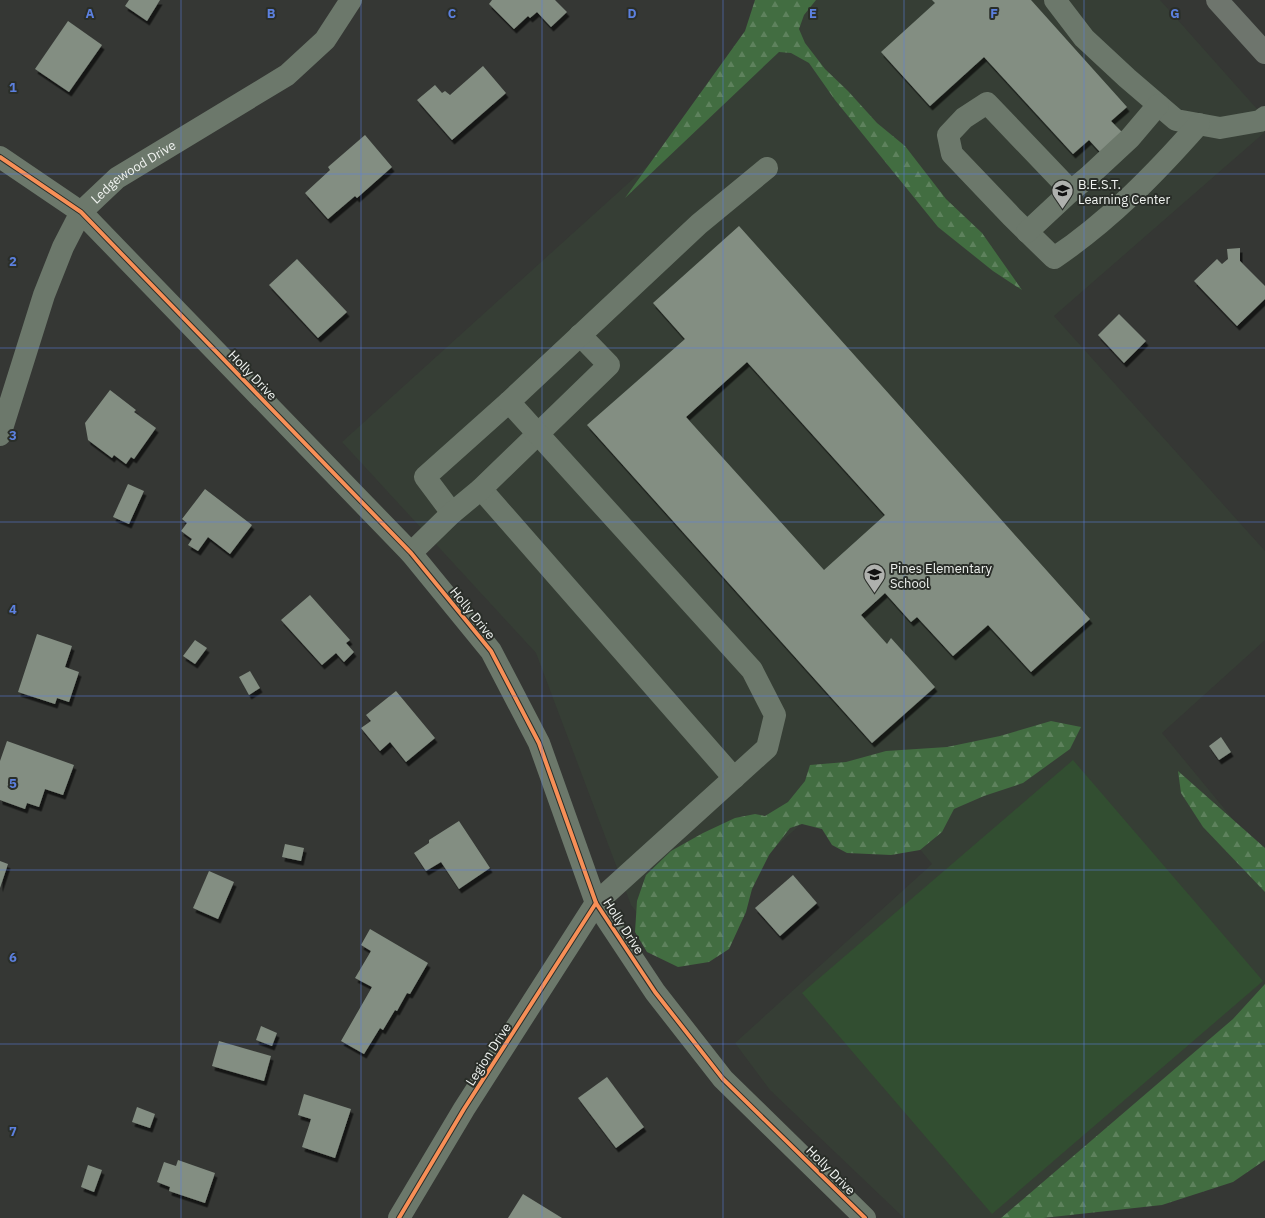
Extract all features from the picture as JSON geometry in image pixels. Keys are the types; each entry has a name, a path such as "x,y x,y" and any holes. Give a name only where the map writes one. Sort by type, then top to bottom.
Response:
{"highway":[{"path":"1217,0 1265,53"}],"street":[{"name":"Ledgewood Drive","path":"0,435 44,295 63,247 81,212 117,178 287,75 325,40 351,0"},
{"path":"1055,0 1084,38 1127,78 1176,120 1220,128 1260,122 1265,117"},
{"path":"1071,191 986,102 964,118 948,135 952,154 1054,258 1080,240 1148,180 1199,124"},
{"path":"1027,232 1071,191 1088,178 1130,138 1158,105"},
{"name":"Holly Drive","path":"0,157 81,212 411,553 491,651 539,743 596,903 655,992 723,1079 865,1218"},
{"path":"452,513 425,477 509,402 699,224 767,168"},
{"path":"411,553 452,513 481,489 609,365 580,335"},
{"name":"Legion Drive","path":"399,1218 464,1109 596,903 767,748 775,715 752,670 509,402"},
{"path":"481,489 734,778"}],"shaded area":[{"name":"Pines Elementary School","path":"806,0 1160,0 1265,118 1265,132 1054,316 1265,551 1265,640 1162,733 1265,858 1265,1039 1069,1218 904,1218 770,1090 735,1043 932,864 857,773 664,948 631,905 536,653 342,442 790,37"}],"green space":[{"path":"755,0 816,0 804,15 799,29 805,43 825,69 848,91 877,123 905,146 946,199 982,233 1022,290 993,271 938,227 835,100 809,63 791,53 779,52 625,198 745,31"},
{"path":"1051,721 1081,727 1070,749 1023,783 984,796 954,809 942,832 920,850 891,855 847,853 832,845 822,829 802,824 790,828 769,855 752,889 746,912 729,949 709,962 678,967 647,952 635,932 637,901 646,875 671,851 703,833 735,818 755,814 765,816 788,802 805,781 810,765 846,762 886,751 947,747 1000,736"},
{"path":"1073,760 1263,981 992,1214 802,993"},
{"path":"1178,771 1265,848 1265,892 1203,827 1181,793"},
{"path":"1265,984 1265,1160 1233,1182 1162,1205 1043,1218 1001,1218 1233,1019"}],"building":[{"path":"129,0 160,0 147,21 125,6"},
{"path":"492,0 555,0 567,12 551,27 537,12 530,18 528,16 514,29 489,4"},
{"path":"932,0 1031,0 1127,107 1111,121 1122,132 1100,152 1089,140 1073,154 984,57 930,106 881,52 935,3"},
{"path":"68,21 102,45 69,92 35,69"},
{"path":"483,66 506,93 452,140 417,100 435,85 442,93 445,91 450,95"},
{"path":"365,135 392,167 357,198 355,196 328,219 305,193 330,170 328,167"},
{"path":"739,226 1090,619 1031,672 988,625 953,656 917,617 911,622 885,593 861,615 887,644 891,638 935,687 872,743 587,425 685,339 653,303","holes":["747,362 885,515 824,570 686,417"]},
{"path":"1240,248 1240,261 1265,286 1265,299 1237,326 1194,281 1217,259 1222,264 1228,259 1227,249"},
{"path":"297,259 347,312 318,338 269,285"},
{"path":"1119,314 1146,341 1124,363 1098,335"},
{"path":"110,390 136,410 134,412 156,428 134,459 131,457 126,464 114,455 112,458 88,440 85,423"},
{"path":"128,484 144,491 129,524 113,517"},
{"path":"205,489 252,525 230,554 208,537 198,551 188,545 192,539 181,531 187,523 182,519"},
{"path":"310,595 350,640 346,643 354,652 344,662 336,653 322,665 281,620"},
{"path":"37,634 72,646 65,667 79,672 69,702 57,698 55,704 18,692"},
{"path":"195,640 207,648 195,664 183,656"},
{"path":"250,671 260,688 249,695 239,677"},
{"path":"396,691 435,738 406,762 390,742 380,751 361,728 371,721 366,715"},
{"path":"1221,737 1231,752 1219,760 1209,746"},
{"path":"7,741 74,765 63,795 45,789 39,807 27,803 25,809 0,800 0,761"},
{"path":"459,821 490,868 459,889 441,862 426,871 414,853 429,843 429,840"},
{"path":"285,844 304,848 301,861 282,857"},
{"path":"0,861 8,864 0,888"},
{"path":"209,871 234,882 218,919 193,908"},
{"path":"793,875 817,903 780,936 755,908"},
{"path":"370,929 428,963 410,994 407,993 397,1011 395,1010 383,1030 380,1028 364,1054 341,1041 372,987 355,978 371,951 361,945"},
{"path":"261,1026 277,1033 272,1046 256,1040"},
{"path":"219,1041 271,1056 264,1081 212,1066"},
{"path":"607,1077 644,1127 616,1148 578,1098"},
{"path":"304,1094 351,1109 335,1158 302,1147 311,1119 298,1115"},
{"path":"137,1107 155,1114 150,1128 132,1122"},
{"path":"178,1160 215,1173 205,1203 169,1191 170,1187 157,1182 164,1162 176,1166"},
{"path":"88,1165 102,1170 94,1192 81,1187"},
{"path":"523,1194 562,1218 508,1218"}],"cycle path":[{"path":"0,157 81,212 411,553 491,651 539,743 596,903 655,992 723,1079 865,1218"},
{"path":"399,1218 464,1109 596,903"}],"place":[{"name":"B.E.S.T. Learning Center","path":"1062,210"},
{"name":"Pines Elementary School","path":"874,594"}]}
